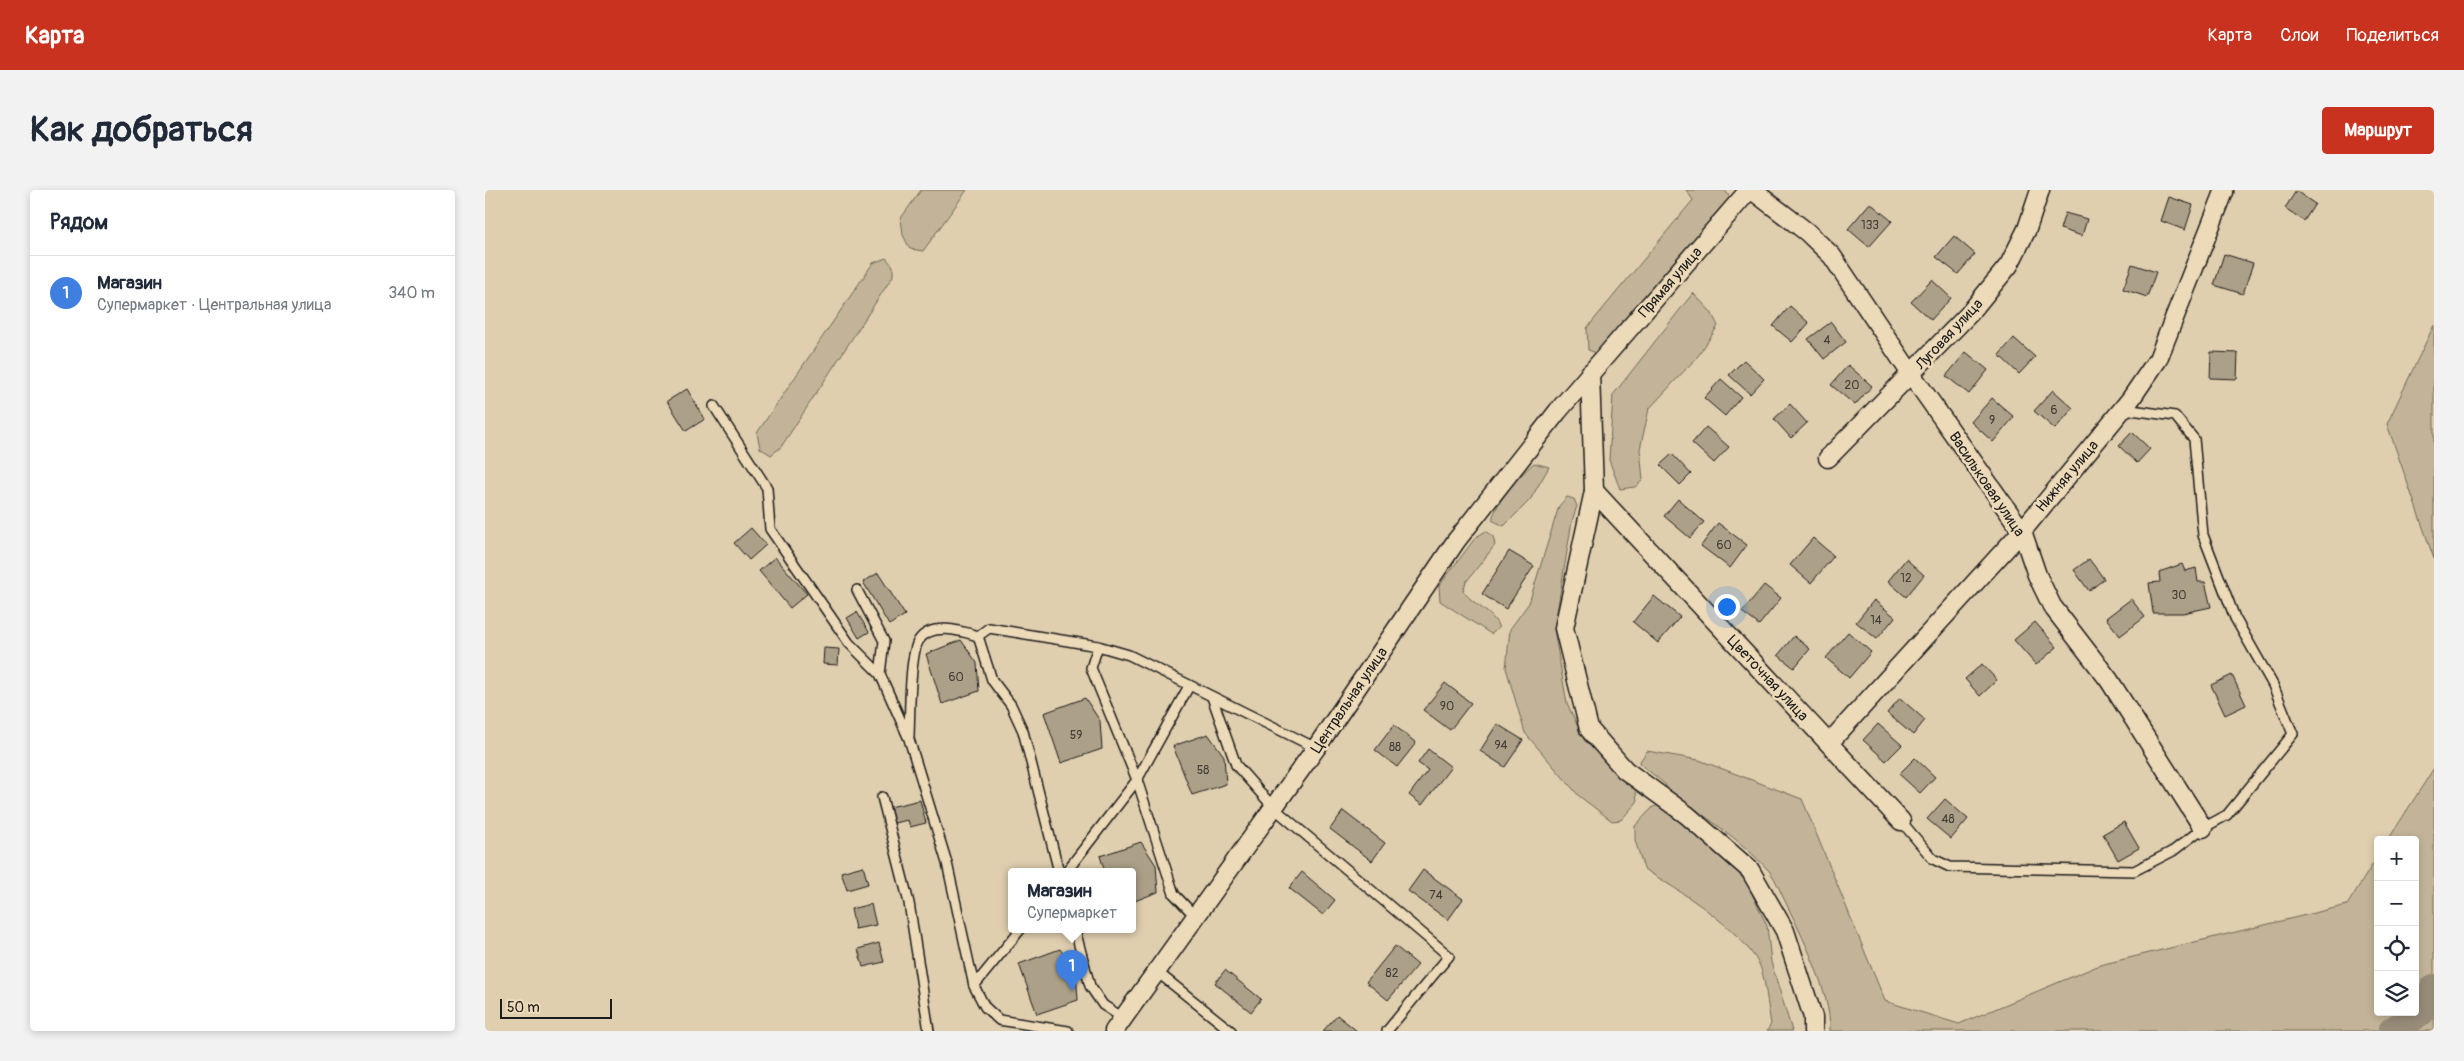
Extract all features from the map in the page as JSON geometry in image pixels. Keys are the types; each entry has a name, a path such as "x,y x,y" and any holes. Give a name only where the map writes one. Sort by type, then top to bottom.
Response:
{"street":[{"name":"Прямая улица","path":"1591,373 1751,190"},
{"name":"Васильковая улица","path":"1751,190 1807,232 1832,256 1911,374 2022,531 2037,575 2052,606 2109,680 2203,828"},
{"name":"Луговая улица","path":"1828,458 1969,314 2009,265 2027,229 2040,190"},
{"name":"Нижняя улица","path":"1829,743 2022,531 2123,408 2158,359 2224,192"},
{"path":"1591,373 1594,491 1564,628 1589,729 1625,770 1687,815 1750,870 1785,931 1813,1018 1813,1031"},
{"name":"Центральная улица","path":"1119,1024 1317,748 1456,541 1591,373"},
{"name":"Цветочная улица","path":"1594,491 1901,821"}],"lane":[{"path":"714,406 767,488 770,529 849,643 881,674 909,739 947,864 974,986 985,1007 999,1020 1068,1031"},
{"path":"1901,821 1933,859 1950,867 2134,871 2173,851 2203,828 2227,815 2293,734 2273,685 2235,618 2203,535 2194,439 2175,416 2123,408"},
{"path":"857,590 884,641 881,674"},
{"path":"978,636 989,628 1098,646 1129,655 1317,748"},
{"path":"909,739 913,655 919,639 934,630 955,629 978,636"},
{"path":"978,636 992,680 1011,704 1023,731 1058,868"},
{"path":"1098,646 1091,668 1137,780 1174,894 1195,916"},
{"path":"1069,868 1137,780 1189,686"},
{"path":"1212,697 1236,764 1275,808 1449,956 1387,1031"},
{"path":"882,797 909,903 929,1031"},
{"path":"974,986 1017,933"},
{"path":"1076,933 1090,986 1119,1024"},
{"path":"1156,971 1231,1031"}],"shaded area":[{"path":"921,190 967,190 923,251 910,249 903,235 901,218"},
{"path":"1686,190 1725,190 1731,199 1602,355 1588,350 1587,328 1693,200"},
{"path":"886,258 893,266 893,276 781,447 771,455 760,448 757,433 873,263"},
{"path":"1693,293 1711,312 1718,326 1698,356 1649,409 1640,449 1643,480 1635,487 1620,489 1609,460 1613,395"},
{"path":"2434,325 2434,559 2387,424"},
{"path":"1534,463 1549,467 1530,500 1504,526 1492,520 1498,505 1509,489"},
{"path":"1567,497 1574,499 1577,506 1572,521 1554,630 1567,703 1584,740 1636,791 1637,802 1621,820 1612,821 1579,796 1525,733 1506,668 1510,629 1529,603 1559,506"},
{"path":"1486,531 1493,536 1495,545 1466,582 1463,591 1493,617 1499,628 1491,634 1440,601 1439,586 1476,537"},
{"path":"1647,751 1699,760 1802,799 1885,1001 1959,1024 2100,965 2347,905 2374,862 2374,1016 2419,1016 2419,836 2391,836 2434,768 2434,1031 1830,1031 1826,999 1814,964 1770,872 1747,849 1667,789 1665,784 1639,763"},
{"path":"1659,805 1731,864 1747,883 1767,926 1771,962 1792,1031 1767,1031 1771,1024 1765,984 1759,964 1750,950 1723,923 1644,869 1635,840 1635,826 1653,807"}],"building":[{"path":"2296,191 2315,204 2304,221 2285,208"},
{"path":"2169,197 2193,205 2185,230 2161,221"},
{"path":"1870,203 1892,221 1869,247 1848,229"},
{"path":"2065,213 2087,219 2082,236 2060,229"},
{"path":"1954,236 1975,254 1958,274 1936,257"},
{"path":"2224,254 2253,263 2243,294 2214,285"},
{"path":"2132,264 2156,272 2147,297 2123,289"},
{"path":"1932,280 1951,298 1931,320 1911,302"},
{"path":"1790,306 1809,323 1792,342 1773,326"},
{"path":"1831,322 1846,342 1824,359 1808,339"},
{"path":"2014,338 2035,357 2019,374 1999,355"},
{"path":"1966,352 1988,370 1969,394 1946,376"},
{"path":"2211,352 2238,353 2237,379 2210,378"},
{"path":"1744,360 1764,379 1750,394 1729,375"},
{"path":"1848,365 1872,386 1855,405 1831,385"},
{"path":"1721,379 1741,397 1725,416 1704,398"},
{"path":"687,389 705,419 686,431 667,401"},
{"path":"2053,390 2073,408 2055,429 2034,411"},
{"path":"1992,398 2014,417 1993,442 1971,422"},
{"path":"1790,404 1807,423 1791,438 1774,419"},
{"path":"1706,427 1729,447 1714,463 1692,443"},
{"path":"2132,432 2150,449 2137,463 2119,446"},
{"path":"1672,454 1691,474 1680,485 1660,465"},
{"path":"1678,499 1704,522 1690,538 1664,516"},
{"path":"1718,523 1747,545 1730,568 1701,546"},
{"path":"751,528 766,545 749,560 734,543"},
{"path":"1813,538 1834,556 1811,583 1790,565"},
{"path":"1509,551 1534,566 1506,609 1482,594"},
{"path":"775,557 807,594 790,608 759,571"},
{"path":"1906,559 1924,575 1906,597 1888,581"},
{"path":"2089,559 2104,579 2089,591 2074,570"},
{"path":"2182,564 2185,571 2196,568 2198,582 2205,582 2211,607 2183,613 2153,613 2149,583 2160,582 2159,572"},
{"path":"878,573 905,615 889,625 863,582"},
{"path":"1764,585 1781,598 1759,625 1742,612"},
{"path":"1654,596 1680,617 1658,643 1633,622"},
{"path":"2131,599 2145,617 2120,636 2106,618"},
{"path":"1874,600 1895,617 1877,639 1856,622"},
{"path":"857,612 869,632 859,638 847,618"},
{"path":"2035,622 2057,647 2036,665 2014,640"},
{"path":"1848,632 1871,652 1849,678 1826,658"},
{"path":"1794,636 1810,649 1794,668 1778,655"},
{"path":"961,640 977,663 979,691 942,704 926,654"},
{"path":"824,648 839,649 838,665 823,664"},
{"path":"1982,664 1997,680 1980,696 1965,679"},
{"path":"2232,675 2246,705 2225,715 2211,685"},
{"path":"1445,683 1471,703 1450,730 1423,710"},
{"path":"1085,698 1100,721 1102,749 1061,763 1044,713"},
{"path":"1900,698 1925,720 1913,735 1887,713"},
{"path":"1497,724 1523,740 1505,767 1480,751"},
{"path":"1878,724 1902,745 1886,761 1863,740"},
{"path":"1394,725 1416,743 1397,767 1375,750"},
{"path":"1208,734 1224,756 1226,784 1192,795 1173,746"},
{"path":"1428,749 1451,767 1422,805 1409,795 1428,770 1418,763"},
{"path":"1915,758 1935,777 1920,793 1899,774"},
{"path":"1945,799 1968,819 1951,839 1927,819"},
{"path":"920,800 926,823 910,827 908,820 894,823 890,807"},
{"path":"1343,811 1385,843 1372,861 1330,829"},
{"path":"2124,822 2139,848 2118,860 2103,834"},
{"path":"1141,842 1156,865 1158,892 1136,900 1136,868 1104,868 1100,856"},
{"path":"863,866 868,884 847,890 841,872"},
{"path":"1423,870 1463,899 1448,920 1408,891"},
{"path":"1302,872 1335,900 1323,915 1289,888"},
{"path":"871,904 876,925 855,929 851,909"},
{"path":"879,943 884,962 863,967 858,949"},
{"path":"1395,946 1418,965 1388,1000 1366,982"},
{"path":"1060,949 1076,972 1078,1000 1037,1014 1019,964"},
{"path":"1225,970 1261,999 1251,1012 1215,983"},
{"path":"1337,1015 1357,1031 1323,1031"}],"waterway":[{"path":"2392,1031 2421,1012 2434,988"}],"place":[{"name":"Магазин","path":"1072,991"}]}
